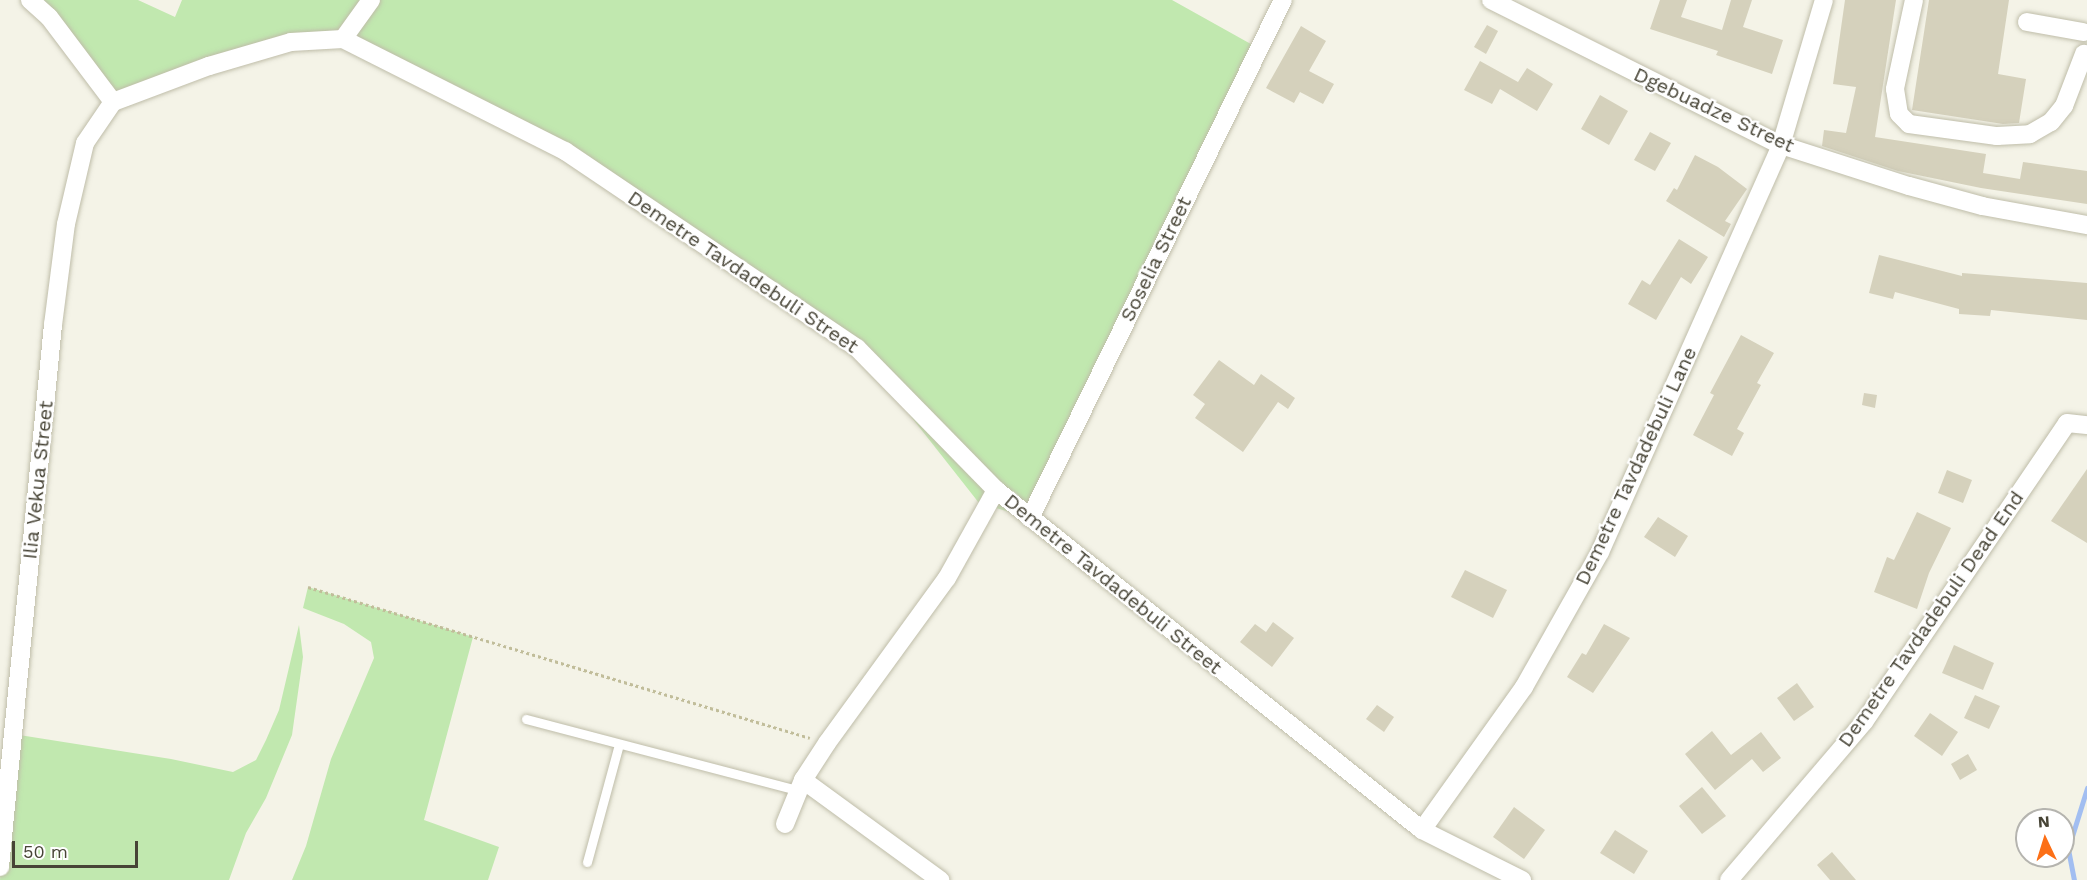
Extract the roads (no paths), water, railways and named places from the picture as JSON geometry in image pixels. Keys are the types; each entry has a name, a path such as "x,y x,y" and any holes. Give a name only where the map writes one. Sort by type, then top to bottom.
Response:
{"street":[{"path":"30,0 49,17 113,102 209,66 282,45 343,39 371,0"},
{"name":"Soselia Street","path":"1030,518 1283,0"},
{"name":"Dgebuadze Street","path":"1491,0 1781,145 1909,186 1982,206 2087,225"},
{"name":"Demetre Tavdadebuli Lane","path":"1422,830 1524,687 1600,552 1781,145 1824,0"},
{"path":"1914,0 1895,89 1899,114 1909,124 1997,136 2030,134 2051,122 2064,106 2086,58 2085,27 2027,22"},
{"name":"Demetre Tavdadebuli Street","path":"343,39 565,151 858,348 996,490 1030,518 1422,830 1522,880"},
{"name":"Ilia Vekua Street","path":"0,867 53,325 66,224 85,143 113,102"},
{"name":"Demetre Tavdadebuli Dead End","path":"1729,880 1864,722 2067,423 2087,425"},
{"path":"785,824 800,785 826,743 947,578 996,490"},
{"path":"800,785 940,880"}],"lane":[{"path":"526,719 619,744 800,785"},
{"path":"587,862 619,744"}],"waterway":[{"path":"2074,880 2068,849 2087,788"}]}
